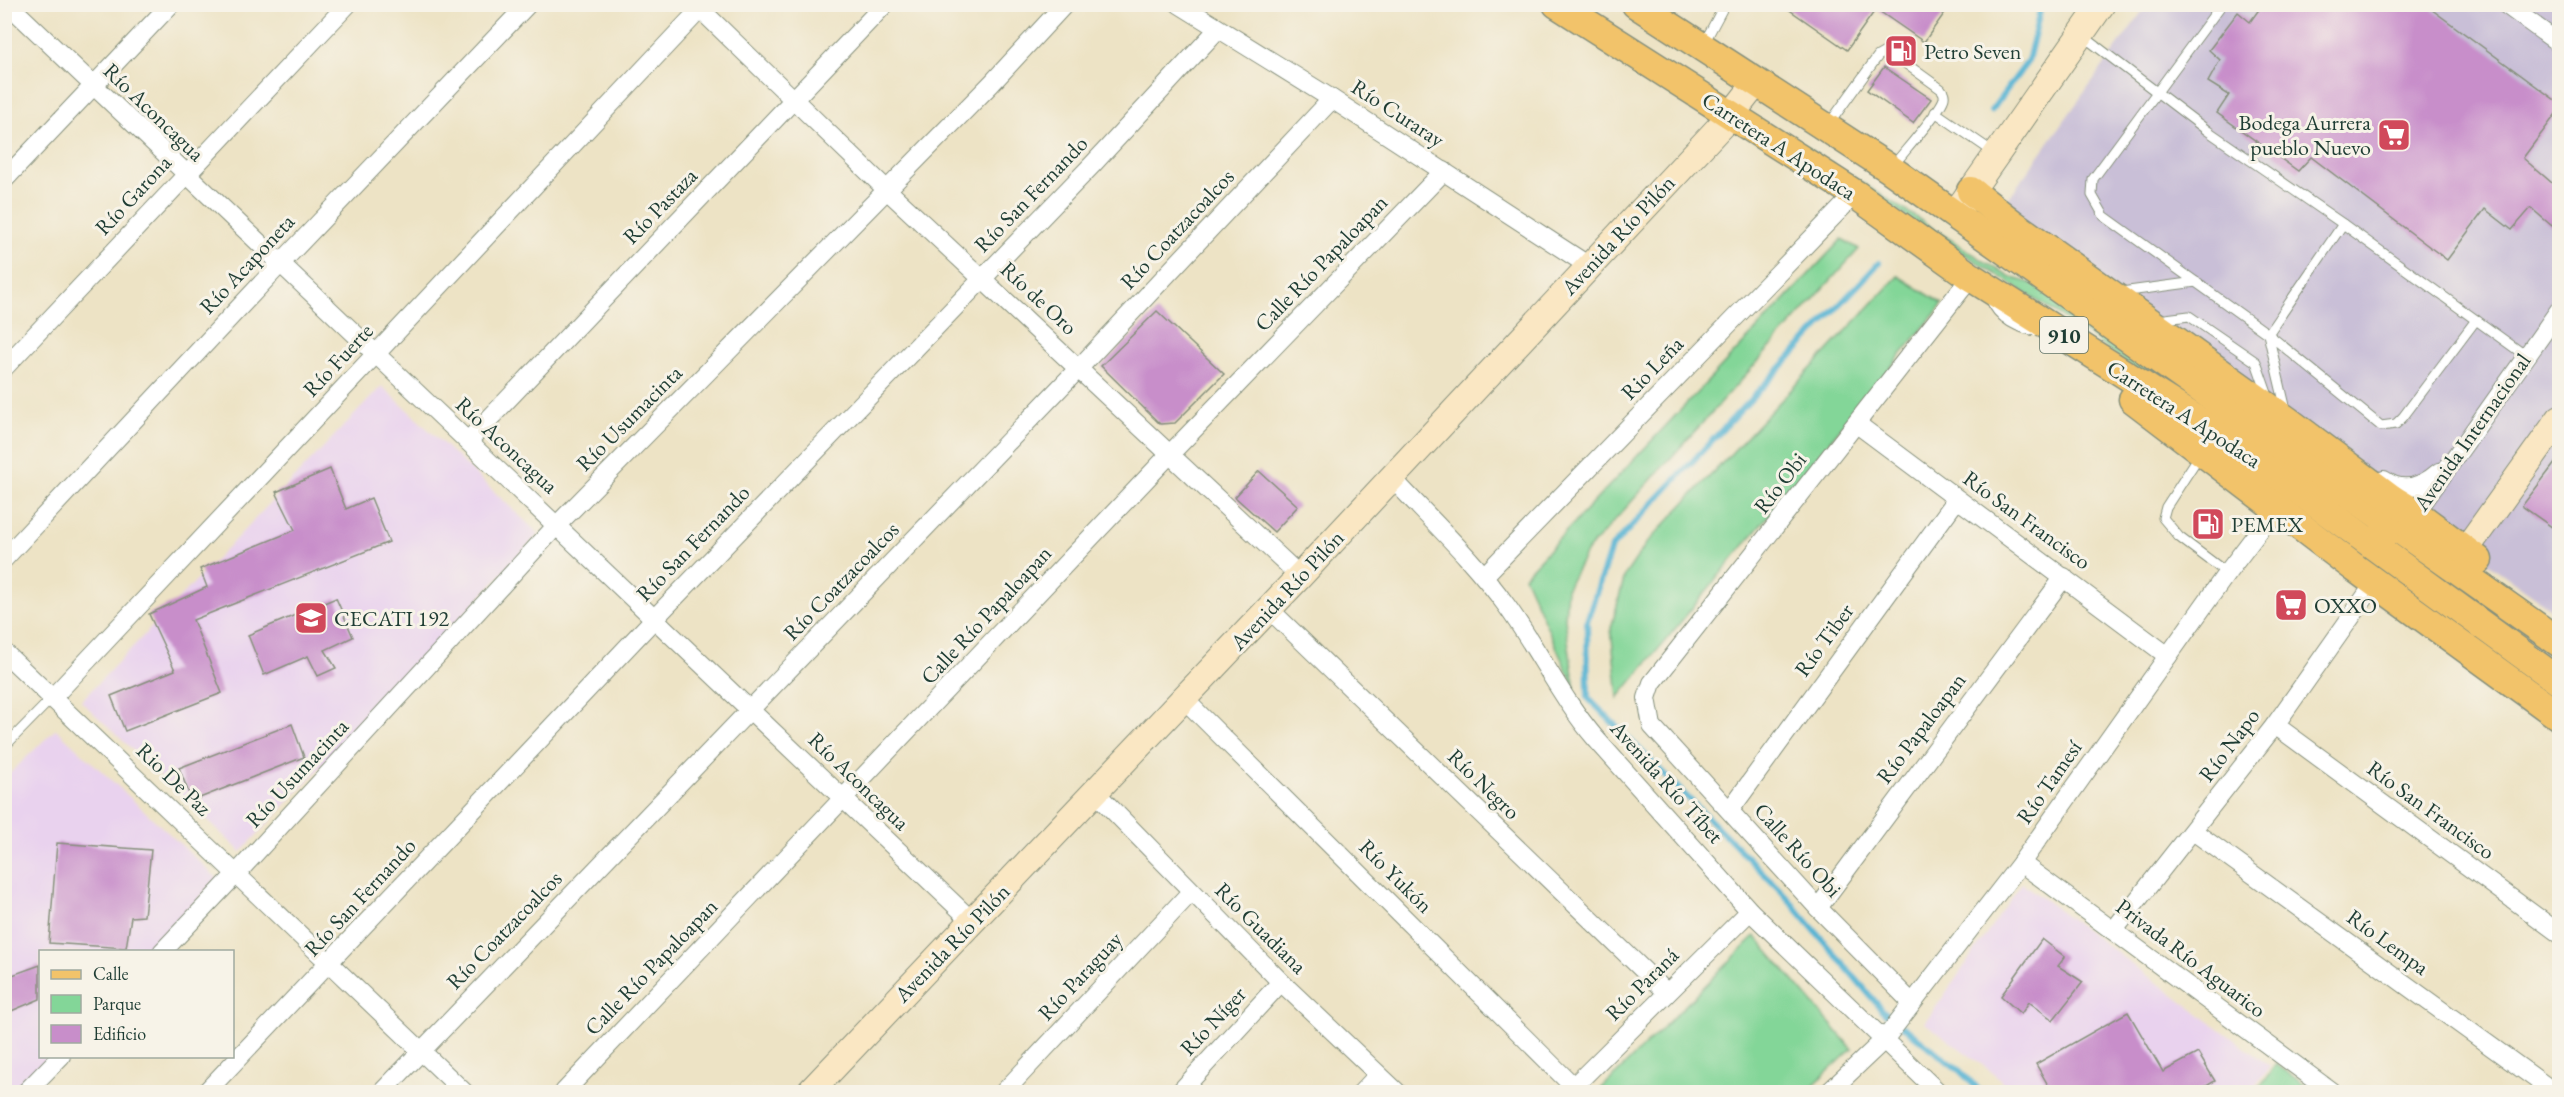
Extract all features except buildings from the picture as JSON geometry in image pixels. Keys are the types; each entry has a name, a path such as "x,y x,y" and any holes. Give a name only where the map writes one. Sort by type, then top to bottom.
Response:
{"main road":[{"name":"Carretera A Apodaca","path":"1557,4 1855,194 1978,281 2062,334 2284,498"},
{"name":"Carretera A Apodaca","path":"1636,4 1669,21 1702,47 1890,169 1954,216 2400,517 2459,558 2559,643"},
{"path":"1954,216 2102,4"},
{"name":"Avenida Río Pilón","path":"810,1092 1392,478 1731,115 1757,82"},
{"path":"1971,191 2013,224 2365,478 2400,517 2380,552"},
{"path":"2437,591 2559,418"},
{"path":"2284,498 2380,552 2437,591 2559,682"},
{"path":"2284,498 2375,583 2559,717"},
{"path":"2459,558 2559,620"}],"street":[{"name":"Río Aconcagua","path":"8,4 375,356 557,525 973,922"},
{"path":"4,180 171,4"},
{"name":"Río Garona","path":"4,368 348,4"},
{"name":"Río Acaponeta","path":"4,559 280,264 528,4"},
{"name":"Río Pastaza","path":"468,441 885,4"},
{"name":"Río Usumacinta","path":"163,950 237,873 557,525 888,190 1065,4"},
{"name":"Río Curaray","path":"1179,4 1332,99 1589,266"},
{"path":"2505,4 2559,44"},
{"name":"Río de Oro","path":"700,6 888,190 1300,576"},
{"name":"Río Fuerte","path":"53,697 375,356 700,6"},
{"name":"Río San Fernando","path":"206,1092 1218,29"},
{"name":"Río Coatzacoalcos","path":"382,1092 1079,368 1332,99"},
{"name":"Calle Río Papaloapan","path":"564,1092 1170,454 1443,171"},
{"name":"Rio Leña","path":"1484,576 1855,194"},
{"name":"Río Obi","path":"1652,726 1647,698 1652,683 1857,424 1978,281"},
{"name":"Avenida Internacional","path":"2400,517 2452,461 2559,309"},
{"name":"Río San Francisco","path":"1857,424 2168,656"},
{"path":"2365,478 2379,476 2392,486 2404,490 2435,476 2452,461"},
{"name":"Avenida Río Tíbet","path":"1392,478 1484,576 1506,605 1575,714 1750,911 1887,1037 1938,1092"},
{"name":"Río Tamesí","path":"1829,1092 1887,1037 2020,863 2227,573 2284,498"},
{"name":"Río Tiber","path":"1730,810 1957,499"},
{"name":"Río Papaloapan","path":"1818,908 2064,577"},
{"name":"Río Napo","path":"2114,930 2275,725 2375,583"},
{"name":"Río Negro","path":"1269,609 1667,993"},
{"name":"Rio De Paz","path":"4,652 464,1092"},
{"name":"Río Yukón","path":"1184,699 1571,1090"},
{"name":"Río San Francisco","path":"2275,725 2559,934"},
{"name":"Calle Río Obi","path":"1652,726 1909,1008"},
{"name":"Río Guadiana","path":"1095,793 1281,982 1397,1092"},
{"name":"Río Lempa","path":"2193,831 2554,1092"},
{"name":"Privada Río Aguarico","path":"2020,863 2332,1092"},
{"name":"Río Paraguay","path":"1004,1092 1191,892"},
{"name":"Río Paraná","path":"1571,1090 1750,911"},
{"name":"Río Níger","path":"1180,1092 1281,982"},
{"path":"26,1092 59,1058"},
{"path":"1362,1092 1378,1075"}],"lane":[{"path":"1702,47 1725,4"},
{"path":"2222,4 2159,93 2093,179 2092,195 2104,216 2217,295 2381,426 2396,424 2403,417 2476,320"},
{"path":"2081,34 2208,131 2343,224 2526,356"},
{"path":"1827,127 1878,56 1885,52 1891,53 1941,89 1944,99 1890,169"},
{"path":"1935,112 1998,155"},
{"path":"2282,416 2268,334 2343,224"},
{"path":"2112,294 2196,282"},
{"path":"2208,441 2166,507 2163,518 2179,537 2227,573"},
{"name":"Río Fuerte","path":"4,747 53,697"}],"shaded area":[{"path":"2147,5 2559,5 2559,614 1998,213"},
{"name":"CECATI 192","path":"382,386 539,534 241,852 81,701"},
{"path":"56,729 218,879 151,950 39,950 39,1058 50,1058 17,1092 5,1092 5,778"},
{"path":"2022,883 2270,1066 2251,1092 2012,1092 1996,1075 1925,1023"}],"green space":[{"path":"1780,136 1797,141 2009,277 2034,284 2177,381 2221,431 2063,317"},
{"path":"1842,239 1859,249 1587,551 1567,588 1565,619 1575,689 1524,576"},
{"path":"1898,276 1943,304 1618,698 1611,628 1625,575 1646,544"},
{"path":"1755,936 1852,1049 1806,1092 1598,1092"},
{"path":"2276,1064 2314,1092 2256,1092"}],"waterway":[{"path":"1991,111 2028,61 2040,11 2036,4"},
{"path":"1879,263 1611,548 1587,621 1588,698 1783,893 1884,1012 1958,1069 1981,1092"}],"place":[{"name":"Petro Seven","path":"1901,51"},
{"name":"Bodega Aurrera pueblo Nuevo","path":"2394,135"},
{"name":"PEMEX","path":"2208,524"},
{"name":"OXXO","path":"2291,605"},
{"name":"CECATI 192","path":"311,618"}]}
